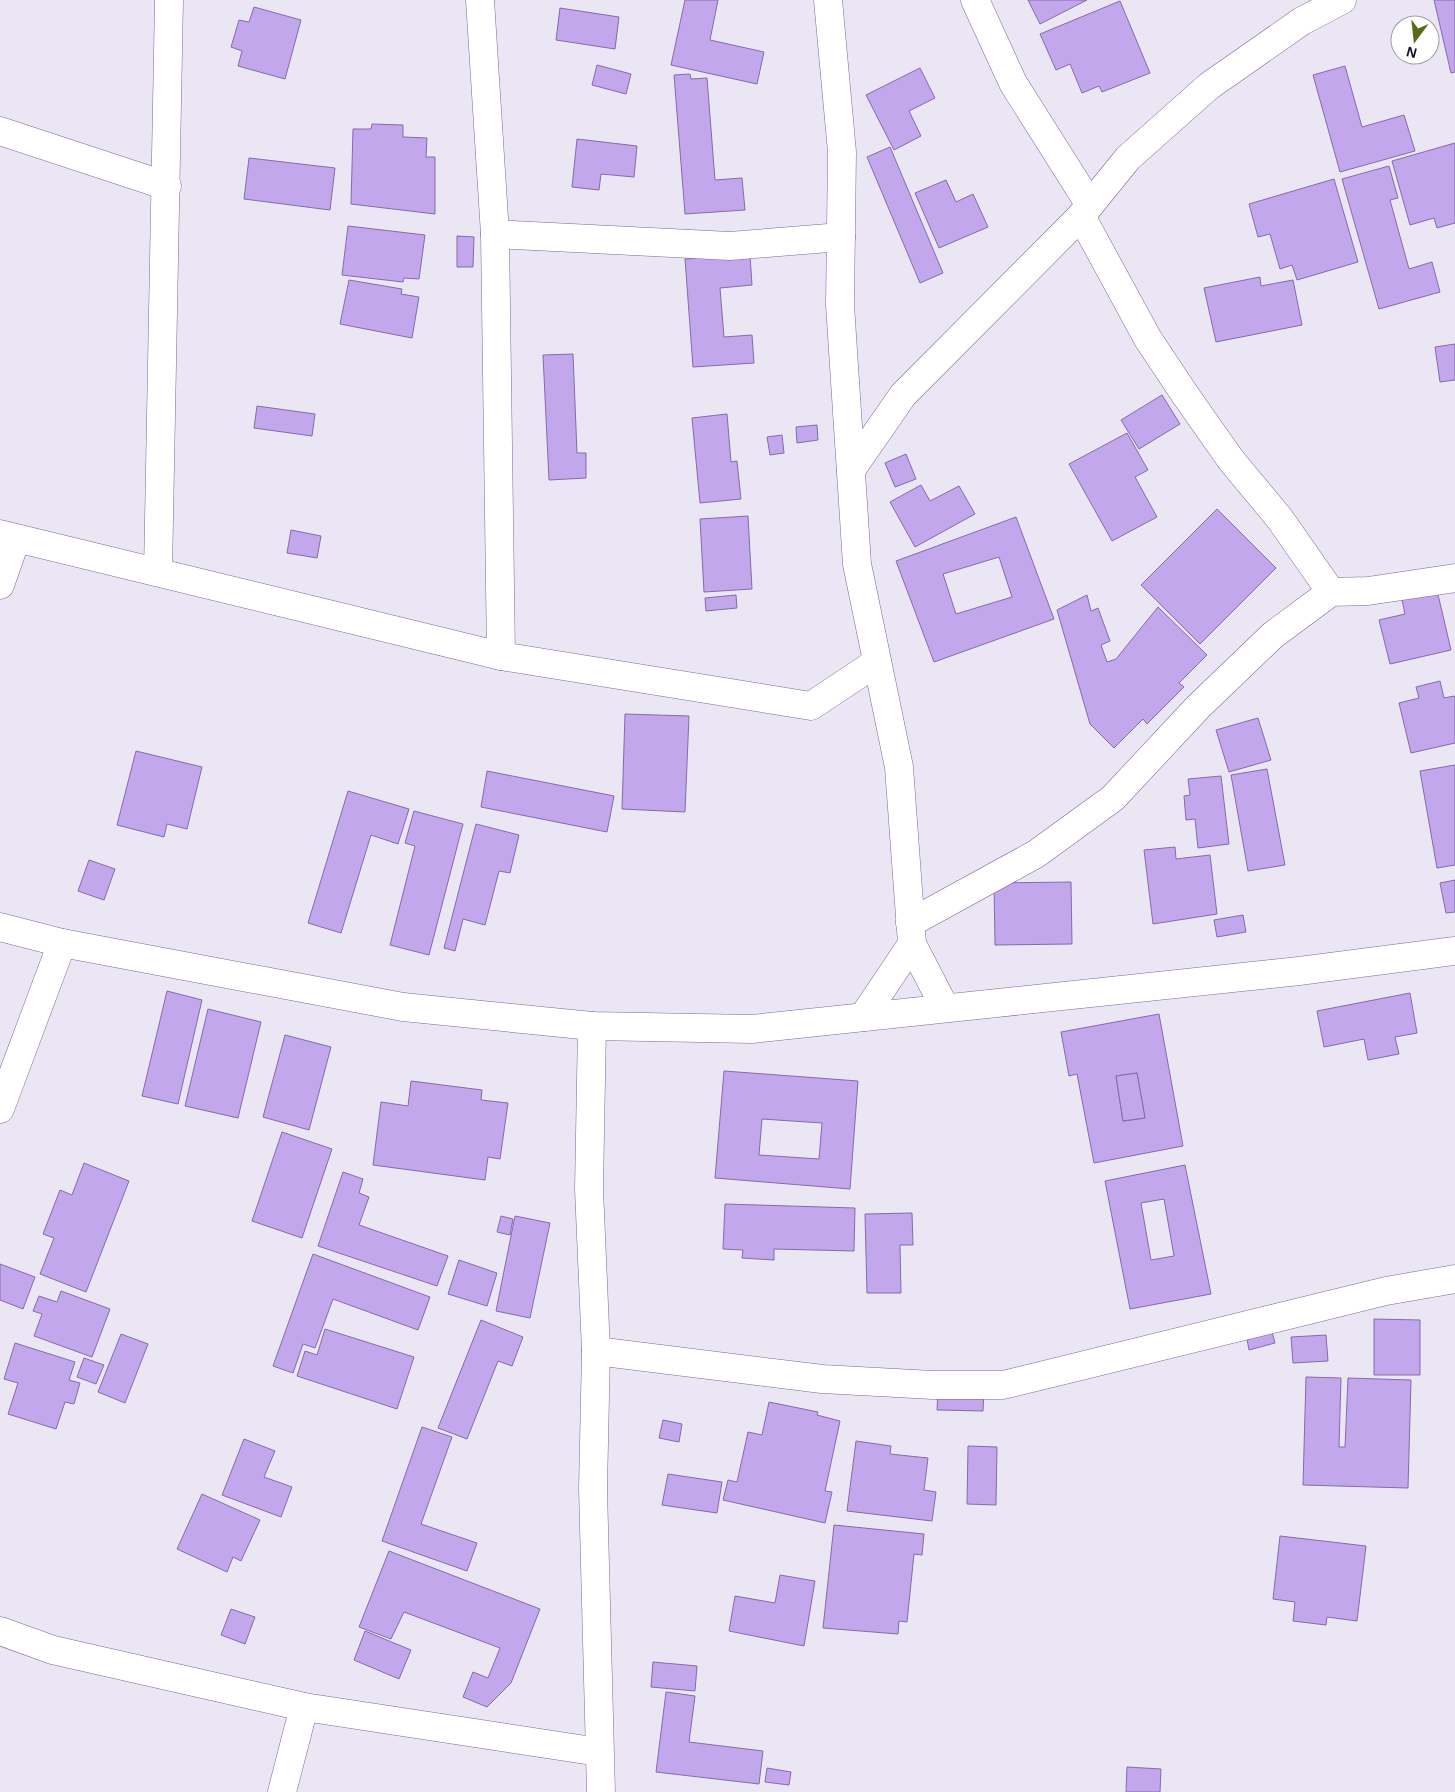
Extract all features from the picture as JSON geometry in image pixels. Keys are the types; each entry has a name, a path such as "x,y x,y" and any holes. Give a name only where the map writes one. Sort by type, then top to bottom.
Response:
{"street":[{"path":"158,572 169,0"},
{"path":"480,0 495,234 502,656"},
{"path":"828,0 842,152 840,305 858,564 899,767 911,934 945,1008"},
{"path":"975,0 1013,83 1085,211 1148,339 1231,460 1280,519 1331,592"},
{"path":"851,470 903,395 1085,211 1128,158 1209,86 1302,21 1342,0"},
{"path":"0,132 166,186"},
{"path":"495,234 730,246 841,237"},
{"path":"0,584 8,536 502,656 811,706 878,662"},
{"path":"863,1017 911,934 1036,854 1113,798 1198,707 1273,635 1331,592 1368,590 1455,578"},
{"path":"0,927 62,943 403,1007 592,1026 752,1029 1289,972 1455,951"},
{"path":"0,1109 62,943"},
{"path":"592,1026 589,1189 596,1351 593,1489 601,1792"},
{"path":"596,1351 822,1379 933,1385 1003,1385 1376,1293 1455,1279"},
{"path":"0,1631 53,1650 304,1707 599,1752"},
{"path":"282,1792 304,1707"}],"building":[{"path":"685,0 718,0 710,40 764,52 757,84 671,65"},
{"path":"1028,0 1087,0 1040,24"},
{"path":"1434,0 1455,0 1455,72 1451,73 1440,26 1440,15 1437,15"},
{"path":"1120,1 1150,73 1102,92 1099,86 1082,93 1070,64 1056,70 1040,34"},
{"path":"254,7 301,20 285,79 238,66 242,51 231,47 239,20 249,22"},
{"path":"560,8 619,17 615,49 556,40"},
{"path":"597,65 631,74 626,94 592,85"},
{"path":"1345,66 1362,127 1404,115 1415,151 1340,172 1313,75"},
{"path":"920,68 935,98 909,111 921,136 894,150 866,95"},
{"path":"690,74 691,79 707,78 715,180 742,178 745,210 685,214 674,75"},
{"path":"372,124 403,125 403,137 427,138 426,157 435,157 435,214 351,204 353,129 371,129"},
{"path":"577,139 637,146 634,177 601,174 599,190 572,187"},
{"path":"1455,143 1455,223 1437,228 1434,218 1410,225 1392,161"},
{"path":"890,147 943,273 920,283 867,157"},
{"path":"249,158 335,168 330,210 244,199"},
{"path":"1389,166 1398,198 1390,200 1409,269 1432,262 1440,292 1379,309 1342,179"},
{"path":"1334,179 1358,262 1297,280 1292,265 1280,269 1270,234 1258,237 1249,204"},
{"path":"946,180 956,202 973,194 988,227 939,248 915,193"},
{"path":"348,226 425,235 419,279 404,278 403,282 342,275"},
{"path":"457,236 474,237 473,267 457,267"},
{"path":"750,255 752,285 720,288 724,337 752,335 754,363 693,367 685,259"},
{"path":"1260,277 1261,286 1293,280 1302,325 1216,342 1204,288"},
{"path":"349,280 402,289 401,294 419,297 412,338 340,324"},
{"path":"1455,344 1455,380 1440,382 1435,347"},
{"path":"573,354 577,453 586,453 586,478 549,480 543,355"},
{"path":"1162,395 1180,424 1139,449 1121,420"},
{"path":"257,406 315,414 312,436 254,428"},
{"path":"727,414 731,462 737,461 741,499 700,503 692,418"},
{"path":"817,425 818,440 797,443 796,427"},
{"path":"1127,433 1148,470 1135,477 1157,517 1112,541 1069,464"},
{"path":"782,435 784,453 770,455 767,437"},
{"path":"906,454 916,479 895,487 885,463"},
{"path":"921,485 930,501 959,486 975,514 915,547 890,502"},
{"path":"1217,509 1276,568 1200,644 1141,585"},
{"path":"748,516 752,589 704,592 700,519"},
{"path":"1016,517 1054,619 934,662 896,561","holes":["999,557 1012,597 956,614 943,574"]},
{"path":"291,530 321,536 317,558 287,553"},
{"path":"1436,586 1451,650 1390,664 1379,620 1405,614 1401,595"},
{"path":"736,595 737,608 706,611 705,598"},
{"path":"1087,595 1091,611 1098,608 1110,641 1101,645 1107,662 1116,659 1158,607 1207,655 1179,683 1184,687 1147,724 1143,719 1114,748 1090,724 1057,610"},
{"path":"1440,681 1444,698 1454,696 1455,698 1455,743 1411,753 1399,703 1419,698 1416,687"},
{"path":"625,714 689,716 685,812 622,809"},
{"path":"1258,718 1271,760 1229,772 1216,730"},
{"path":"136,751 202,767 187,829 167,824 164,837 117,825"},
{"path":"1455,765 1455,865 1437,868 1420,771"},
{"path":"1267,769 1285,865 1248,871 1231,775"},
{"path":"487,771 614,796 607,832 481,807"},
{"path":"1221,776 1229,844 1198,848 1195,819 1186,820 1184,796 1190,795 1188,779"},
{"path":"348,791 409,809 398,844 371,835 341,933 308,923"},
{"path":"414,811 463,824 429,955 390,945 415,846 405,843"},
{"path":"476,824 519,835 510,873 499,871 485,925 463,919 455,951 444,948"},
{"path":"1175,847 1176,859 1210,855 1217,914 1153,924 1144,850"},
{"path":"89,860 115,869 104,900 78,891"},
{"path":"1455,880 1455,912 1446,913 1440,883"},
{"path":"1071,882 1072,944 995,945 994,883"},
{"path":"1243,915 1246,932 1217,937 1214,920"},
{"path":"167,991 202,1000 178,1104 142,1096"},
{"path":"1410,993 1417,1033 1395,1037 1399,1054 1368,1060 1364,1039 1324,1047 1317,1011"},
{"path":"208,1009 261,1022 238,1118 185,1106"},
{"path":"1159,1014 1183,1146 1094,1163 1077,1074 1069,1076 1061,1032","holes":["1137,1073 1145,1118 1123,1121 1116,1076"]},
{"path":"285,1035 331,1047 309,1130 263,1117"},
{"path":"724,1071 858,1081 850,1189 715,1178","holes":["762,1119 822,1123 819,1159 759,1155"]},
{"path":"1137,1073 1145,1118 1123,1121 1116,1076"},
{"path":"411,1081 482,1090 481,1100 508,1103 500,1159 488,1157 485,1180 373,1165 381,1102 408,1106"},
{"path":"282,1132 332,1149 302,1238 252,1221"},
{"path":"84,1163 129,1181 86,1292 40,1274 54,1238 43,1234 60,1190 72,1195"},
{"path":"1185,1165 1211,1294 1130,1309 1105,1181","holes":["1164,1199 1174,1256 1151,1260 1141,1203"]},
{"path":"343,1172 363,1179 359,1193 369,1197 359,1225 448,1256 437,1286 318,1246"},
{"path":"725,1204 855,1208 854,1251 774,1249 774,1260 742,1258 743,1250 723,1249"},
{"path":"912,1213 913,1245 900,1245 901,1293 867,1293 865,1214"},
{"path":"501,1216 513,1219 510,1235 497,1232"},
{"path":"515,1216 550,1223 530,1318 496,1311"},
{"path":"313,1254 430,1297 418,1330 333,1299 315,1348 303,1344 293,1373 273,1366"},
{"path":"459,1260 497,1273 487,1306 448,1294"},
{"path":"0,1264 35,1277 23,1309 0,1300"},
{"path":"61,1291 110,1309 92,1357 34,1336 42,1314 33,1311 39,1296 57,1302"},
{"path":"1374,1319 1420,1320 1420,1375 1374,1375"},
{"path":"481,1320 523,1337 512,1366 498,1361 467,1439 438,1428"},
{"path":"325,1329 414,1357 397,1409 297,1376 305,1351 317,1355"},
{"path":"1272,1332 1275,1343 1249,1350 1247,1339"},
{"path":"121,1334 148,1344 125,1403 98,1392"},
{"path":"1326,1335 1328,1361 1293,1363 1291,1337"},
{"path":"15,1343 75,1362 69,1380 80,1383 74,1404 65,1402 56,1429 8,1414 18,1383 4,1379"},
{"path":"84,1358 104,1365 96,1384 77,1377"},
{"path":"1306,1377 1341,1378 1339,1447 1345,1447 1348,1378 1411,1380 1408,1488 1303,1485"},
{"path":"938,1389 984,1391 983,1411 937,1410"},
{"path":"769,1402 818,1412 817,1415 840,1421 825,1491 832,1492 825,1523 723,1500 728,1480 737,1482 748,1432 762,1435"},
{"path":"663,1420 682,1424 679,1442 659,1438"},
{"path":"422,1427 452,1437 421,1524 477,1543 467,1571 382,1541"},
{"path":"244,1439 275,1451 264,1477 292,1487 281,1517 222,1495"},
{"path":"856,1441 891,1446 890,1454 928,1458 924,1490 936,1492 932,1521 847,1511"},
{"path":"968,1446 997,1447 996,1505 967,1504"},
{"path":"668,1474 722,1482 717,1513 662,1505"},
{"path":"202,1494 260,1520 241,1561 233,1557 227,1572 177,1549"},
{"path":"834,1525 924,1534 922,1555 914,1554 907,1622 899,1621 898,1634 823,1628"},
{"path":"1280,1536 1366,1546 1357,1621 1327,1617 1326,1625 1293,1621 1295,1602 1273,1599"},
{"path":"389,1551 540,1609 511,1683 487,1707 463,1697 473,1672 488,1678 500,1648 404,1612 391,1639 359,1627"},
{"path":"780,1575 815,1581 804,1646 729,1631 735,1596 775,1603"},
{"path":"231,1609 255,1617 245,1644 221,1635"},
{"path":"365,1631 411,1650 399,1679 354,1660"},
{"path":"653,1662 697,1666 695,1691 651,1687"},
{"path":"666,1692 695,1696 689,1742 763,1751 759,1784 656,1772"},
{"path":"1127,1767 1161,1769 1160,1792 1126,1792"},
{"path":"767,1768 791,1772 789,1785 765,1782"}]}
